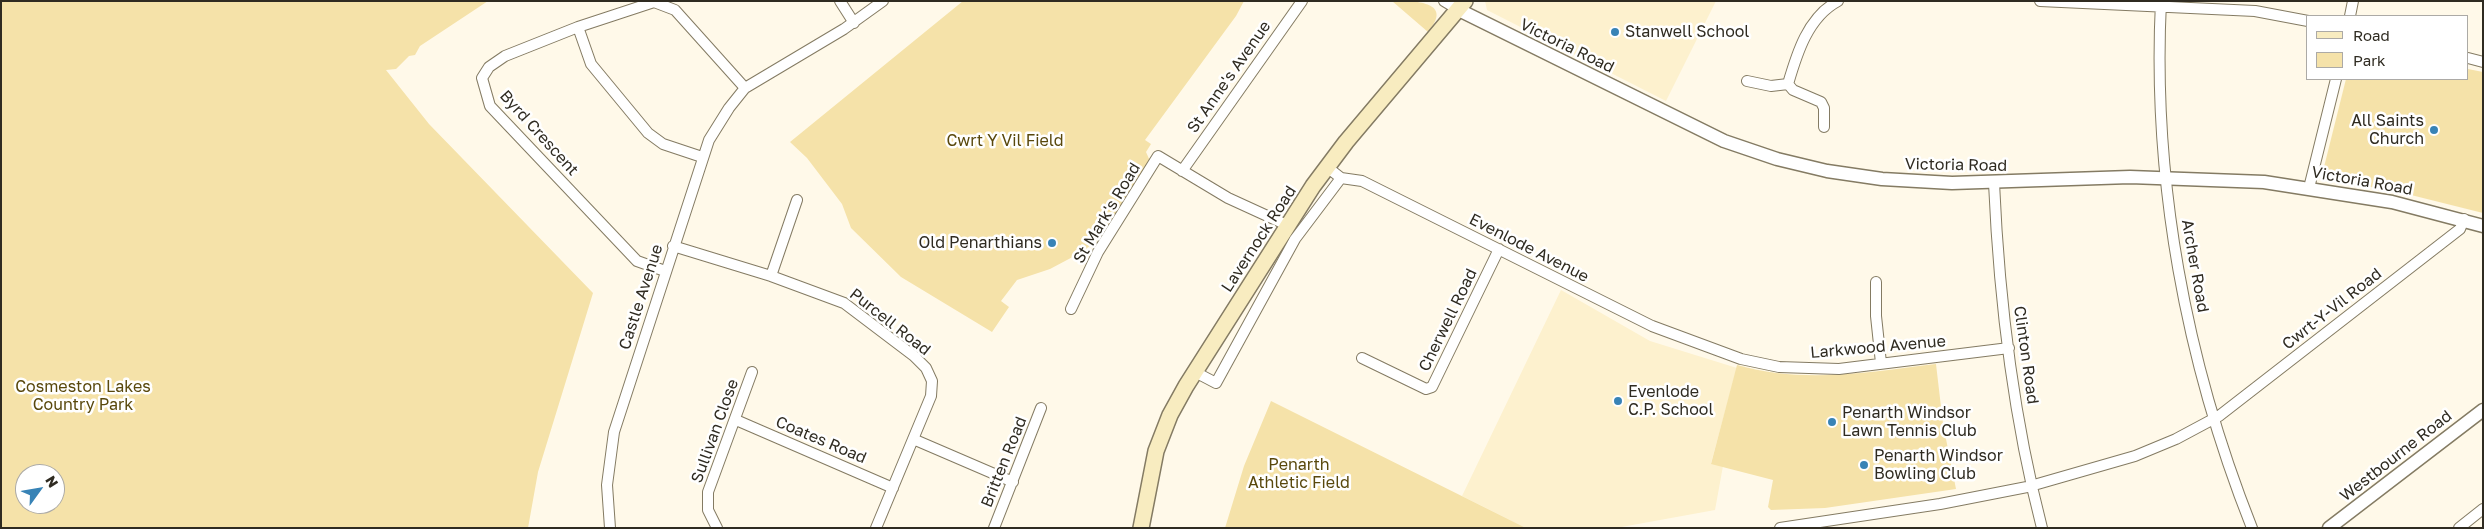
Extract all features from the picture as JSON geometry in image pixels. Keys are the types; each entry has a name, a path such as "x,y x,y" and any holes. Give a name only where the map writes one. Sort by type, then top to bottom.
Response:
{"main road":[{"name":"Lavernock Road","path":"1141,528 1156,451 1170,415 1195,372 1287,225 1326,167 1462,6"}],"street":[{"path":"840,1 854,23"},
{"path":"745,88 854,23 883,1"},
{"name":"St Anne's Avenue","path":"1182,171 1302,1"},
{"path":"1444,1 1462,6"},
{"path":"1788,84 1811,25 1825,10 1838,1"},
{"path":"2040,1 2161,5 2255,11 2306,21"},
{"path":"2350,15 2353,1"},
{"name":"Byrd Crescent","path":"665,272 637,261 490,106 482,78 488,67 505,56 578,27 647,3 662,4 675,10 745,88"},
{"name":"Archer Road","path":"2161,5 2160,79 2166,177 2185,305 2214,419 2252,528"},
{"name":"Victoria Road","path":"1462,6 1698,129 1777,159 1827,171 1882,179 1994,183 2107,177 2166,177 2264,182 2392,202 2464,219 2483,226"},
{"path":"578,27 591,64 648,133 664,144 702,157"},
{"path":"2469,58 2483,62"},
{"path":"2309,188 2336,80"},
{"path":"1747,81 1771,86 1788,84"},
{"path":"1788,84 1793,90 1821,102 1824,108 1824,126"},
{"name":"Castle Avenue","path":"610,528 607,485 614,432 702,157 717,126 745,88"},
{"name":"St Mark's Road","path":"1071,309 1098,252 1158,156 1228,198 1287,225"},
{"name":"Evenlode Avenue","path":"1326,167 1341,178 1362,181 1652,326 1722,354"},
{"path":"1195,372 1216,383 1295,239 1341,178"},
{"name":"Clinton Road","path":"1994,183 1999,267 2009,348 2042,528"},
{"path":"771,276 797,200"},
{"name":"Cwrt-Y-Vil Road","path":"1780,528 1970,499 2033,485 2135,456 2176,439 2214,419 2460,229 2464,219"},
{"name":"Purcell Road","path":"673,246 771,276 844,303 914,356 926,368 932,381 930,396 876,528"},
{"name":"Cherwell Road","path":"1362,358 1426,389 1432,386 1499,250"},
{"path":"1876,282 1876,316 1882,364"},
{"name":"Larkwood Avenue","path":"1722,354 1760,364 1794,368 1839,368 2009,348"},
{"name":"Sullivan Close","path":"717,528 708,510 708,492 736,420 752,372"},
{"name":"Britten Road","path":"994,528 1041,408"},
{"name":"Westbourne Road","path":"2329,528 2483,410"},
{"name":"Coates Road","path":"736,420 893,488"},
{"path":"913,439 1013,482"},
{"path":"2459,528 2483,509"}],"shaded area":[{"name":"Stanwell School","path":"1485,1 1716,1 1666,101 1487,10"},
{"name":"Evenlode C.P. School","path":"1561,290 1650,341 1737,368 1711,463 1723,466 1715,510 1616,528 1526,528 1462,496"}],"green space":[{"name":"Cosmeston Lakes Country Park","path":"1,1 488,1 420,46 415,55 409,56 396,69 386,70 429,124 593,293 538,472 528,528 1,528"},
{"name":"Cwrt Y Vil Field","path":"963,1 1244,1 1236,16 1145,140 1151,144 1146,152 1150,161 1107,232 1082,252 1050,269 1017,280 1001,301 1009,307 992,332 901,277 851,228 842,204 807,158 790,142"},
{"path":"1392,1 1419,2 1434,8 1437,14 1428,32"},
{"path":"2469,69 2483,72 2483,213 2411,195 2331,179 2325,174 2324,167 2346,80 2469,80"},
{"path":"1936,364 1943,424 1956,489 1825,508 1771,510 1768,507 1773,480 1711,464 1737,365 1787,374 1836,375"},
{"name":"Penarth Athletic Field","path":"1271,401 1526,528 1225,528 1244,466"}],"place":[{"name":"Stanwell School","path":"1615,32"},
{"name":"All Saints Church","path":"2434,130"},
{"name":"Old Penarthians","path":"1052,243"},
{"name":"Evenlode C.P. School","path":"1618,401"},
{"name":"Penarth Windsor Lawn Tennis Club","path":"1832,422"},
{"name":"Penarth Windsor Bowling Club","path":"1864,465"}]}
